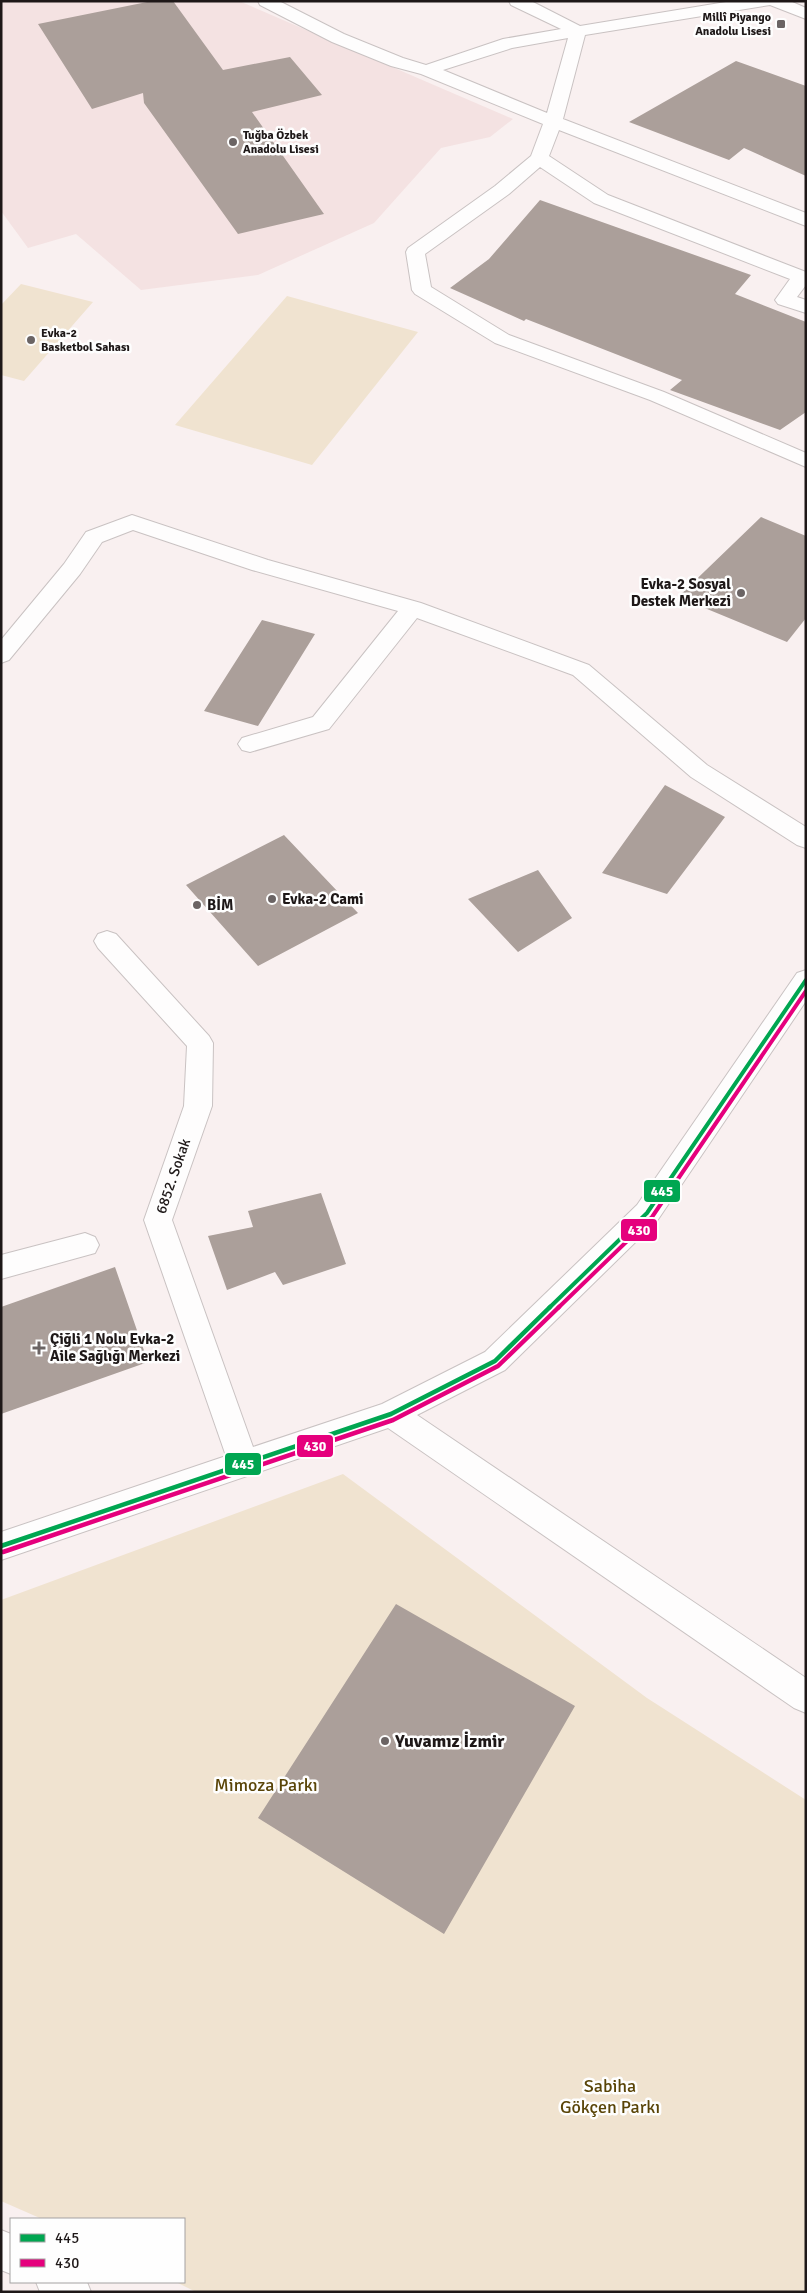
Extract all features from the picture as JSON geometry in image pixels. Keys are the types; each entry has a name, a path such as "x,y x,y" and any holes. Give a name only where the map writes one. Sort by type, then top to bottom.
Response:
{"street":[{"path":"266,1 338,38 397,62 428,70 553,122 806,220"},
{"path":"517,1 578,31"},
{"path":"428,70 509,43 765,1"},
{"path":"776,1 806,14"},
{"path":"578,31 553,122 539,158 502,190 415,252 422,290 502,339 657,396 806,461"},
{"path":"539,158 601,199 804,275 785,300 806,307"},
{"path":"1,655 72,569 94,537 132,522 260,565 413,608 581,670 699,771 806,838"},
{"path":"250,744 321,723 413,608"},
{"name":"6852. Sokak","path":"107,941 200,1043 198,1106 158,1220 244,1464"},
{"path":"1,1546 392,1414 495,1361 647,1213 806,980"},
{"path":"1,1267 85,1245"},
{"path":"392,1414 806,1697"},
{"path":"57,2283 72,2292"}],"shaded area":[{"name":"Tuğba Özbek Anadolu Lisesi","path":"1,1 239,1 513,119 490,137 441,148 374,223 258,275 141,290 76,234 28,248 1,211"}],"green space":[{"name":"Evka-2 Basketbol Sahası","path":"21,284 93,302 24,381 1,375 1,305"},
{"path":"287,296 418,332 312,465 175,425"},
{"name":"Mimoza Parkı","path":"343,1474 647,1698 806,1800 806,2292 196,2292 178,2283 185,2283 185,2218 40,2218 1,2201 1,1600"}],"building":[{"path":"152,1 173,1 223,70 290,57 322,95 252,112 324,214 238,234 144,103 143,93 92,109 38,24"},
{"path":"736,61 806,86 806,176 744,148 729,160 629,122"},
{"path":"540,200 751,275 735,294 806,322 806,412 780,430 670,390 682,380 526,319 524,321 450,288 489,259"},
{"path":"761,517 806,536 806,618 787,642 678,597"},
{"path":"262,620 315,634 258,726 204,711"},
{"path":"665,785 725,817 667,894 602,873"},
{"name":"Evka-2 Cami","path":"284,835 358,913 258,966 186,885"},
{"path":"538,870 572,918 518,952 468,899"},
{"path":"321,1193 346,1264 283,1285 275,1272 227,1290 208,1236 253,1227 248,1211"},
{"path":"115,1267 148,1362 1,1414 1,1307"},
{"path":"396,1604 575,1706 444,1934 258,1818"}],"transit line":[{"name":"445","path":"1,1546 391,1414 495,1361 647,1213 806,980"},
{"name":"430","path":"3,1552 393,1420 498,1366 652,1217 806,991"}],"place":[{"name":"Millî Piyango Anadolu Lisesi","path":"781,24"},
{"name":"Tuğba Özbek Anadolu Lisesi","path":"233,142"},
{"name":"Evka-2 Basketbol Sahası","path":"31,340"},
{"name":"Evka-2 Sosyal Destek Merkezi","path":"741,593"},
{"name":"Evka-2 Cami","path":"272,899"},
{"name":"BİM","path":"197,905"},
{"name":"Çiğli 1 Nolu Evka-2 Aile Sağlığı Merkezi","path":"39,1348"},
{"name":"Yuvamız İzmir","path":"385,1741"}],"park label":[{"name":"Sabiha Gökçen Parkı","path":"610,2096"}]}
